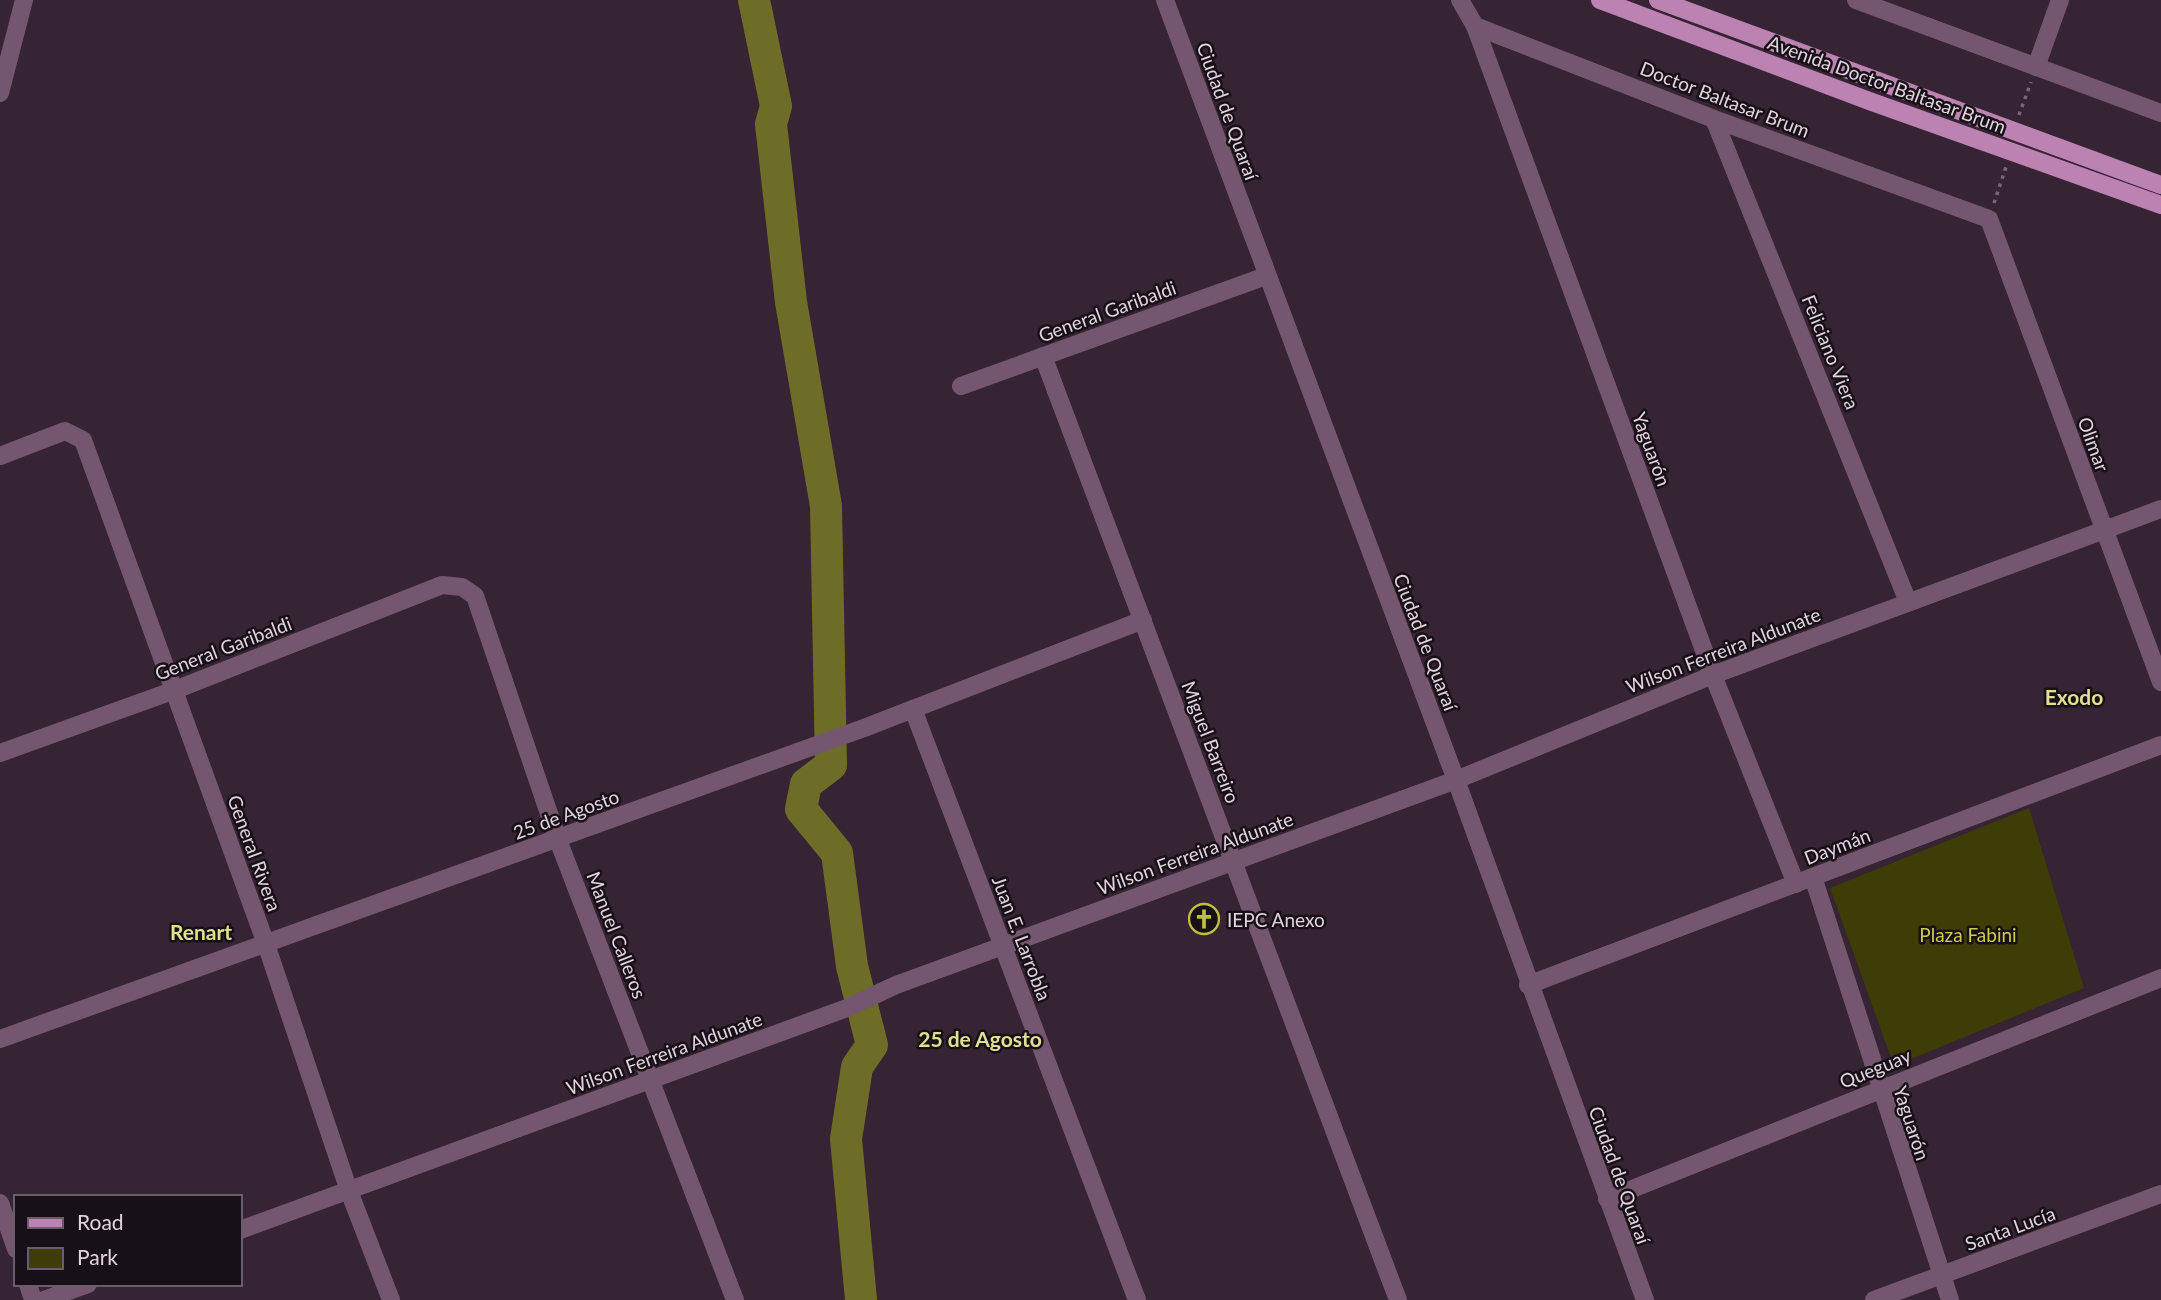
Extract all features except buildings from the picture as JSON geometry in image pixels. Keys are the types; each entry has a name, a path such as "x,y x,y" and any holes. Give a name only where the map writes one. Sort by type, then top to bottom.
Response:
{"main road":[{"name":"Avenida Doctor Baltasar Brum","path":"1600,0 2161,205"},
{"name":"Avenida Doctor Baltasar Brum","path":"1658,0 2161,185"}],"street":[{"path":"0,93 24,0"},
{"name":"Ciudad de Quaraí","path":"1165,0 1456,780 1528,985 1645,1300"},
{"path":"1460,0 1475,26"},
{"path":"1856,0 1904,8 2036,67 2161,113"},
{"path":"2036,67 2060,0"},
{"name":"Doctor Baltasar Brum","path":"1475,26 1714,119 1989,219"},
{"name":"Yaguarón","path":"1475,26 1713,675 1804,880 1879,1088 1950,1300"},
{"name":"Feliciano Viera","path":"1714,119 1908,602"},
{"name":"Olimar","path":"1989,219 2103,532 2161,682"},
{"name":"General Garibaldi","path":"961,386 1266,276"},
{"name":"Miguel Barreiro","path":"1043,356 1398,1300"},
{"name":"General Rivera","path":"0,456 65,431 83,440 266,944 349,1191 391,1300"},
{"name":"Wilson Ferreira Aldunate","path":"242,1229 847,1008 896,985 1456,780 1713,675 2161,509"},
{"name":"General Garibaldi","path":"0,753 175,690 442,585 461,587"},
{"name":"Manuel Calleros","path":"461,587 475,596 558,840 735,1300"},
{"name":"25 de Agosto","path":"0,1039 864,728 1143,620"},
{"name":"Juan E. Larrobla","path":"913,709 1137,1300"},
{"name":"Daymán","path":"1528,985 2161,745"},
{"name":"Queguay","path":"1606,1199 1879,1088 2161,978"},
{"name":"Santa Lucía","path":"1874,1300 2161,1194"},
{"path":"0,1203 14,1243"},
{"path":"44,1300 82,1286"}],"path":[{"path":"2012,132 2036,67"},
{"path":"1989,219 2011,151"}],"green space":[{"name":"Plaza Fabini","path":"2029,808 2084,988 1894,1066 1830,888"}],"waterway":[{"path":"754,0 776,106 771,124 791,302 826,506 831,765 806,784 801,809 837,853 852,966 872,1045 857,1067 846,1139 861,1300"}],"place":[{"name":"IEPC Anexo","path":"1204,919"}],"district":[{"name":"Exodo","path":"2074,696"},
{"name":"Renart","path":"201,931"},
{"name":"25 de Agosto","path":"980,1038"}]}
